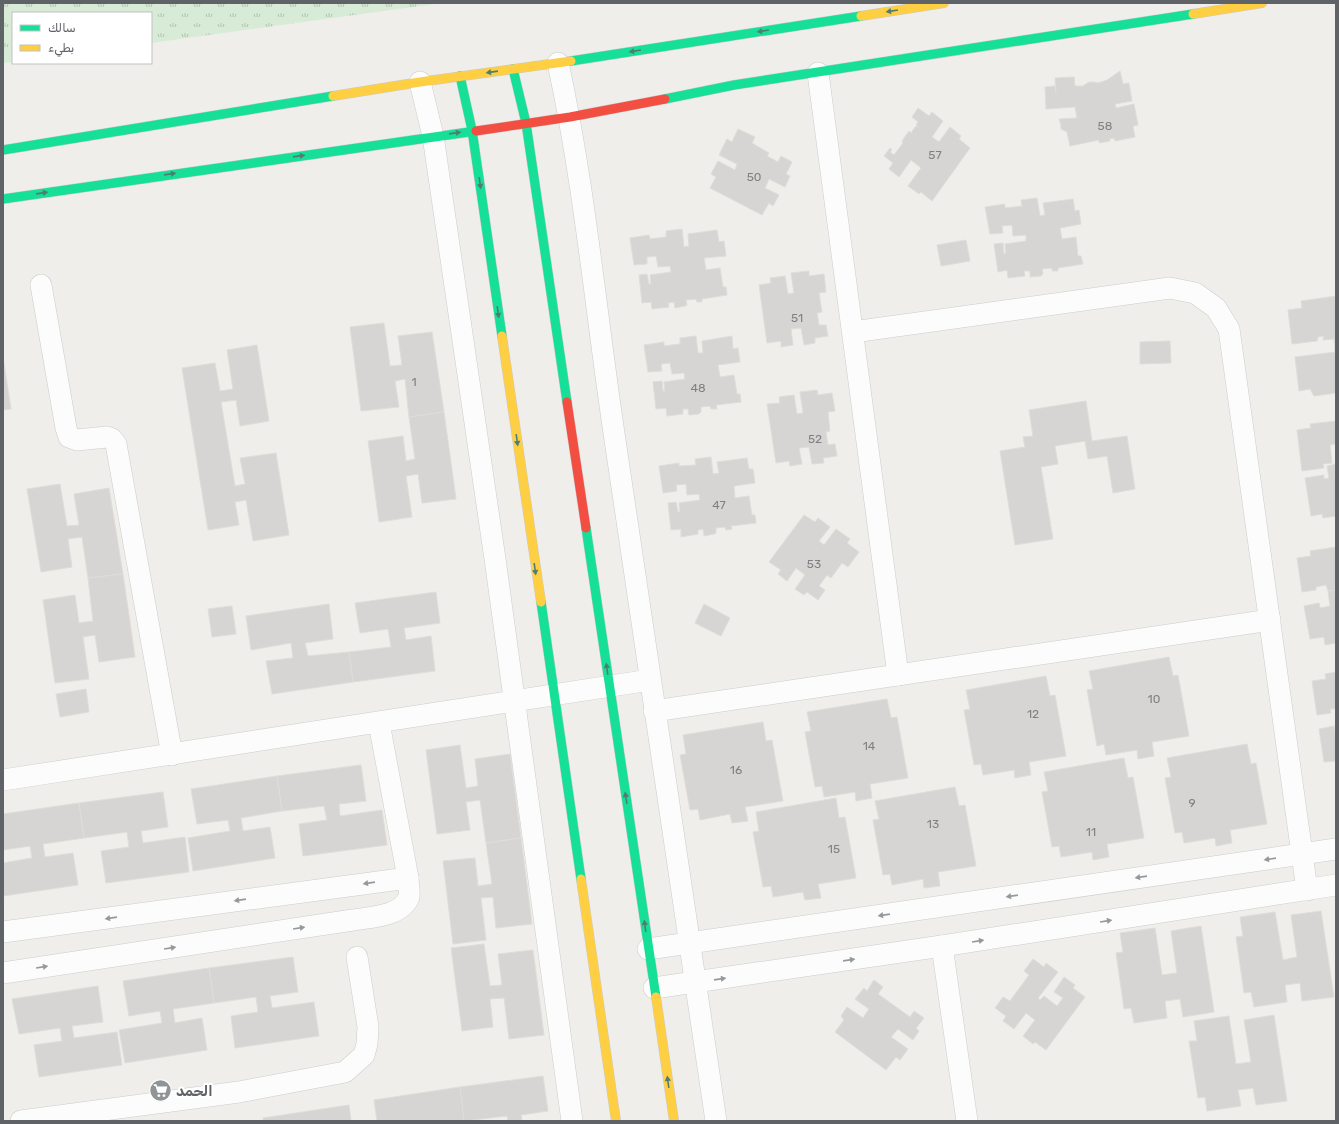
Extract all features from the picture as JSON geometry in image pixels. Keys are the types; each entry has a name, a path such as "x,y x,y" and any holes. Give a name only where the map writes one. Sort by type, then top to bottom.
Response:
{"street":[{"path":"3,150 420,82 558,63 944,3"},
{"path":"3,199 526,123 734,85 1262,3"},
{"path":"558,63 570,116 594,282 607,387 654,711 716,1121"},
{"path":"513,69 526,123 674,1121"},
{"path":"818,73 898,675"},
{"path":"460,76 472,130 616,1121"},
{"path":"420,82 433,136 514,701 572,1121"},
{"path":"41,285 66,428 69,437 77,440 107,437 112,439 116,444 172,755"},
{"path":"853,332 1170,288 1195,293 1216,308 1229,329 1307,890"},
{"path":"654,711 1270,620"},
{"path":"3,780 650,680"},
{"path":"3,973 386,914 396,911 404,904 409,896 408,878 379,723"},
{"path":"648,949 1336,849"},
{"path":"3,932 408,878"},
{"path":"654,988 942,946 1336,885"},
{"path":"942,946 967,1121"},
{"path":"22,1121 239,1092 345,1072 364,1055 367,1044 368,1027 357,956"}],"green space":[{"path":"3,3 442,3 152,43 152,12 12,12 12,62 3,63"}],"building":[{"path":"1120,71 1123,84 1129,83 1132,101 1115,104 1116,108 1134,104 1138,125 1133,126 1135,137 1115,141 1114,138 1109,139 1110,141 1099,143 1099,140 1070,146 1067,132 1061,129 1059,119 1077,118 1075,107 1046,109 1045,87 1055,86 1056,93 1055,78 1074,77 1075,86 1083,86 1089,82 1098,83 1107,80"},
{"path":"918,108 929,116 932,112 943,121 932,137 939,142 950,127 961,136 959,139 970,148 932,201 921,192 919,194 908,186 921,168 911,160 899,177 889,169 893,163 884,156 890,148 892,150 890,152 894,155 903,143 902,141 909,131 911,133 915,127 918,126 916,125 918,122 912,117"},
{"path":"738,129 755,137 752,143 769,153 767,156 778,162 781,156 792,162 786,174 790,176 785,187 769,179 765,188 779,195 773,206 769,203 762,215 710,188 716,177 711,174 718,161 735,170 737,164 719,155 727,139 732,142"},
{"path":"1037,198 1040,216 1045,215 1043,203 1073,199 1075,211 1079,210 1081,224 1060,228 1062,239 1076,237 1078,256 1081,256 1083,264 1058,268 1058,271 1052,271 1052,268 1042,269 1043,274 1041,276 1030,277 1030,271 1024,271 1025,276 1008,278 1007,270 998,272 994,244 1003,243 1004,254 1006,253 1005,244 1026,241 1026,235 1013,236 1012,225 1002,226 1003,233 990,234 985,207 1005,204 1005,208 1022,206 1021,200"},
{"path":"682,229 684,247 689,246 688,234 717,230 719,242 724,241 726,256 704,258 706,270 720,268 723,287 726,287 727,295 702,299 702,302 697,302 696,299 686,300 687,305 675,308 674,302 668,303 669,307 652,309 651,302 642,303 639,275 647,274 649,284 651,284 650,275 671,272 670,266 658,267 656,256 647,257 647,264 634,265 630,238 649,235 650,239 666,237 666,231"},
{"path":"966,240 970,261 941,266 937,245"},
{"path":"809,271 809,276 824,274 826,292 819,293 822,312 817,313 819,325 826,325 828,336 815,338 815,343 804,345 801,328 791,329 793,345 781,347 781,341 767,343 759,285 771,283 770,278 785,276 788,294 794,293 791,273"},
{"path":"1336,296 1336,393 1314,396 1310,389 1299,391 1295,357 1335,352 1334,339 1323,340 1324,336 1318,337 1317,341 1292,344 1288,310 1302,308 1301,301"},
{"path":"384,323 390,366 402,365 398,336 432,332 444,412 409,417 405,379 395,381 399,407 361,411 350,327"},
{"path":"696,336 698,353 703,353 702,341 732,336 733,349 738,348 740,362 718,365 720,377 734,375 737,394 740,394 741,402 716,405 717,409 711,409 710,406 701,407 701,412 699,414 689,415 688,409 683,409 683,414 667,416 666,408 656,409 653,382 662,381 663,391 665,391 664,382 685,379 684,373 672,374 670,363 661,364 662,371 648,372 644,345 664,342 664,346 680,344 680,338"},
{"path":"1170,341 1171,363 1140,364 1140,342"},
{"path":"257,345 269,421 240,426 236,400 221,402 235,486 245,484 240,458 276,453 289,535 253,541 246,500 235,502 239,525 208,530 182,368 215,363 220,391 233,389 227,350"},
{"path":"3,357 11,409 3,410"},
{"path":"817,390 818,395 832,393 835,411 828,412 830,431 826,432 828,445 835,444 837,456 823,458 824,463 812,464 809,447 799,448 802,464 790,466 789,461 776,463 767,404 780,403 779,397 794,395 797,414 803,413 800,392"},
{"path":"1086,401 1092,441 1127,436 1135,489 1113,493 1107,456 1088,459 1085,441 1055,446 1058,464 1041,467 1053,539 1015,545 1000,451 1025,447 1023,437 1033,436 1029,410"},
{"path":"444,412 456,499 422,503 418,474 406,476 412,517 379,522 368,441 403,436 406,461 415,459 409,417"},
{"path":"1336,421 1336,444 1330,445 1332,463 1323,464 1324,468 1302,471 1297,430 1311,428 1310,424"},
{"path":"711,457 713,474 719,473 717,462 747,458 749,469 753,469 755,483 734,486 735,498 749,496 752,515 755,515 756,523 731,526 732,529 726,530 725,527 716,528 716,533 704,536 703,529 698,530 698,534 681,537 681,529 671,530 668,503 676,502 678,512 680,512 679,503 700,500 699,494 687,495 686,484 676,485 677,491 663,493 659,466 679,463 679,466 696,465 695,459"},
{"path":"1336,464 1336,516 1323,518 1322,514 1311,516 1305,478 1324,475 1324,479 1329,478 1327,466"},
{"path":"60,484 67,526 79,525 74,494 109,488 123,574 88,578 82,537 68,539 72,567 41,572 27,489"},
{"path":"804,515 815,522 818,518 830,527 819,541 824,545 836,529 850,539 847,543 859,552 848,567 842,563 831,578 827,575 819,586 825,590 818,600 807,592 804,595 795,589 805,575 796,568 787,581 778,574 781,570 769,562"},
{"path":"1336,547 1336,590 1328,591 1326,585 1316,587 1316,590 1302,592 1297,558 1311,556 1310,551"},
{"path":"123,574 135,657 99,662 95,635 83,637 89,679 55,683 43,600 75,595 79,623 93,621 88,578"},
{"path":"1336,590 1336,643 1325,645 1324,637 1310,639 1304,606 1319,603 1320,608 1330,606 1328,591"},
{"path":"436,592 440,623 404,628 406,640 431,636 435,671 353,682 349,652 391,647 388,629 360,633 355,603"},
{"path":"329,604 333,639 305,643 308,656 349,652 353,682 272,694 266,661 293,658 291,643 251,650 246,616"},
{"path":"704,604 730,618 721,636 695,623"},
{"path":"232,606 236,634 212,637 208,609"},
{"path":"1169,657 1173,676 1178,675 1189,736 1152,742 1154,756 1138,759 1137,750 1106,755 1104,744 1097,746 1087,690 1093,689 1089,671"},
{"path":"1336,672 1336,709 1330,709 1331,713 1317,715 1312,681 1326,679 1325,674"},
{"path":"1046,676 1050,696 1055,695 1066,756 1029,762 1031,775 1015,778 1014,770 983,775 981,764 974,765 964,710 970,709 966,690"},
{"path":"86,689 89,712 60,717 56,694"},
{"path":"887,699 891,718 897,717 908,778 870,784 872,798 856,801 855,792 824,797 822,786 815,787 805,732 811,731 807,712"},
{"path":"763,722 766,741 772,740 783,801 745,807 748,821 732,823 730,814 700,820 698,809 690,810 680,755 686,754 683,735"},
{"path":"1334,726 1336,731 1336,761 1324,762 1319,729"},
{"path":"1247,744 1251,764 1256,763 1267,824 1230,830 1232,843 1216,846 1215,838 1184,843 1182,832 1175,833 1165,778 1171,777 1167,758"},
{"path":"460,745 466,788 478,786 475,759 510,754 521,838 486,843 480,800 466,802 470,830 437,834 426,750"},
{"path":"1124,758 1128,778 1133,777 1144,838 1107,844 1109,857 1093,860 1092,852 1061,857 1059,846 1052,847 1042,792 1048,791 1044,772"},
{"path":"361,765 366,801 339,804 340,816 382,810 387,845 303,856 299,824 327,820 324,806 282,811 277,776"},
{"path":"277,776 282,811 241,818 243,831 270,827 275,858 193,871 188,838 230,831 228,820 197,824 191,789"},
{"path":"955,787 959,806 965,805 976,866 938,872 940,886 924,888 923,879 892,885 890,874 883,875 873,820 879,819 875,801"},
{"path":"163,792 168,827 141,831 143,843 185,837 189,872 106,883 101,851 129,847 127,832 84,838 79,803"},
{"path":"836,798 839,818 845,817 856,878 818,884 821,898 805,900 803,892 773,897 771,886 763,887 753,832 759,831 756,812"},
{"path":"79,803 84,838 43,844 45,857 73,853 78,885 3,896 3,863 32,858 30,846 3,850 3,814"},
{"path":"521,838 532,924 496,928 493,897 481,898 486,940 453,944 443,861 475,858 478,886 492,884 486,843"},
{"path":"1321,911 1334,997 1302,1001 1300,983 1285,985 1287,1002 1254,1007 1251,992 1244,993 1236,937 1243,936 1240,917 1275,912 1283,960 1297,957 1291,915"},
{"path":"1201,926 1214,1012 1183,1017 1180,999 1165,1001 1167,1018 1134,1023 1131,1008 1124,1009 1116,953 1123,952 1120,933 1155,928 1162,975 1177,973 1171,931"},
{"path":"484,944 490,986 502,985 498,954 533,950 544,1035 509,1039 504,998 490,999 493,1027 462,1031 451,948"},
{"path":"293,957 298,992 270,996 272,1008 314,1002 319,1036 235,1048 231,1016 258,1012 256,997 214,1003 209,968"},
{"path":"1033,959 1044,967 1046,963 1058,972 1038,998 1040,1000 1044,996 1057,1006 1063,998 1054,992 1064,977 1075,985 1073,988 1085,997 1046,1050 1035,1042 1033,1044 1023,1036 1035,1020 1026,1013 1014,1029 1003,1021 1006,1016 995,1008 1003,997 1010,1001 1029,975 1024,971"},
{"path":"209,968 214,1003 173,1009 175,1023 202,1018 207,1050 125,1063 119,1030 162,1023 160,1011 129,1016 123,981"},
{"path":"874,980 883,987 878,994 910,1017 914,1011 924,1018 916,1028 919,1031 913,1040 898,1029 891,1037 908,1049 900,1060 896,1057 886,1070 835,1032 844,1020 841,1016 847,1007 863,1018 869,1009 855,999 864,988 867,991"},
{"path":"98,986 103,1022 72,1026 74,1038 117,1032 122,1065 39,1077 34,1045 62,1041 60,1028 19,1034 12,999"},
{"path":"1274,1015 1287,1101 1256,1105 1253,1088 1238,1090 1241,1106 1207,1111 1205,1097 1198,1098 1189,1041 1197,1041 1194,1021 1229,1016 1236,1064 1251,1062 1244,1020"},
{"path":"543,1076 548,1111 521,1115 522,1121 508,1121 507,1116 464,1121 460,1087"},
{"path":"460,1087 464,1121 377,1121 374,1100"},
{"path":"349,1105 351,1121 263,1121 263,1118"}],"traffic: fast":[{"path":"665,99 734,85 1193,14"},
{"path":"571,61 861,16"},
{"path":"513,69 526,123 567,402"},
{"path":"460,76 472,130 502,336"},
{"path":"3,150 333,96"},
{"path":"3,199 476,131"},
{"path":"586,528 656,997"},
{"path":"541,602 581,879"}],"traffic: slow":[{"path":"861,16 944,3"},
{"path":"1193,14 1262,3"},
{"path":"333,96 571,61"},
{"path":"502,336 541,602"},
{"path":"581,879 616,1121"},
{"path":"656,997 674,1121"}],"traffic: jam":[{"path":"476,131 570,117 665,99"},
{"path":"567,402 586,528"}],"place":[{"name":"الحمد","path":"160,1091"}]}
